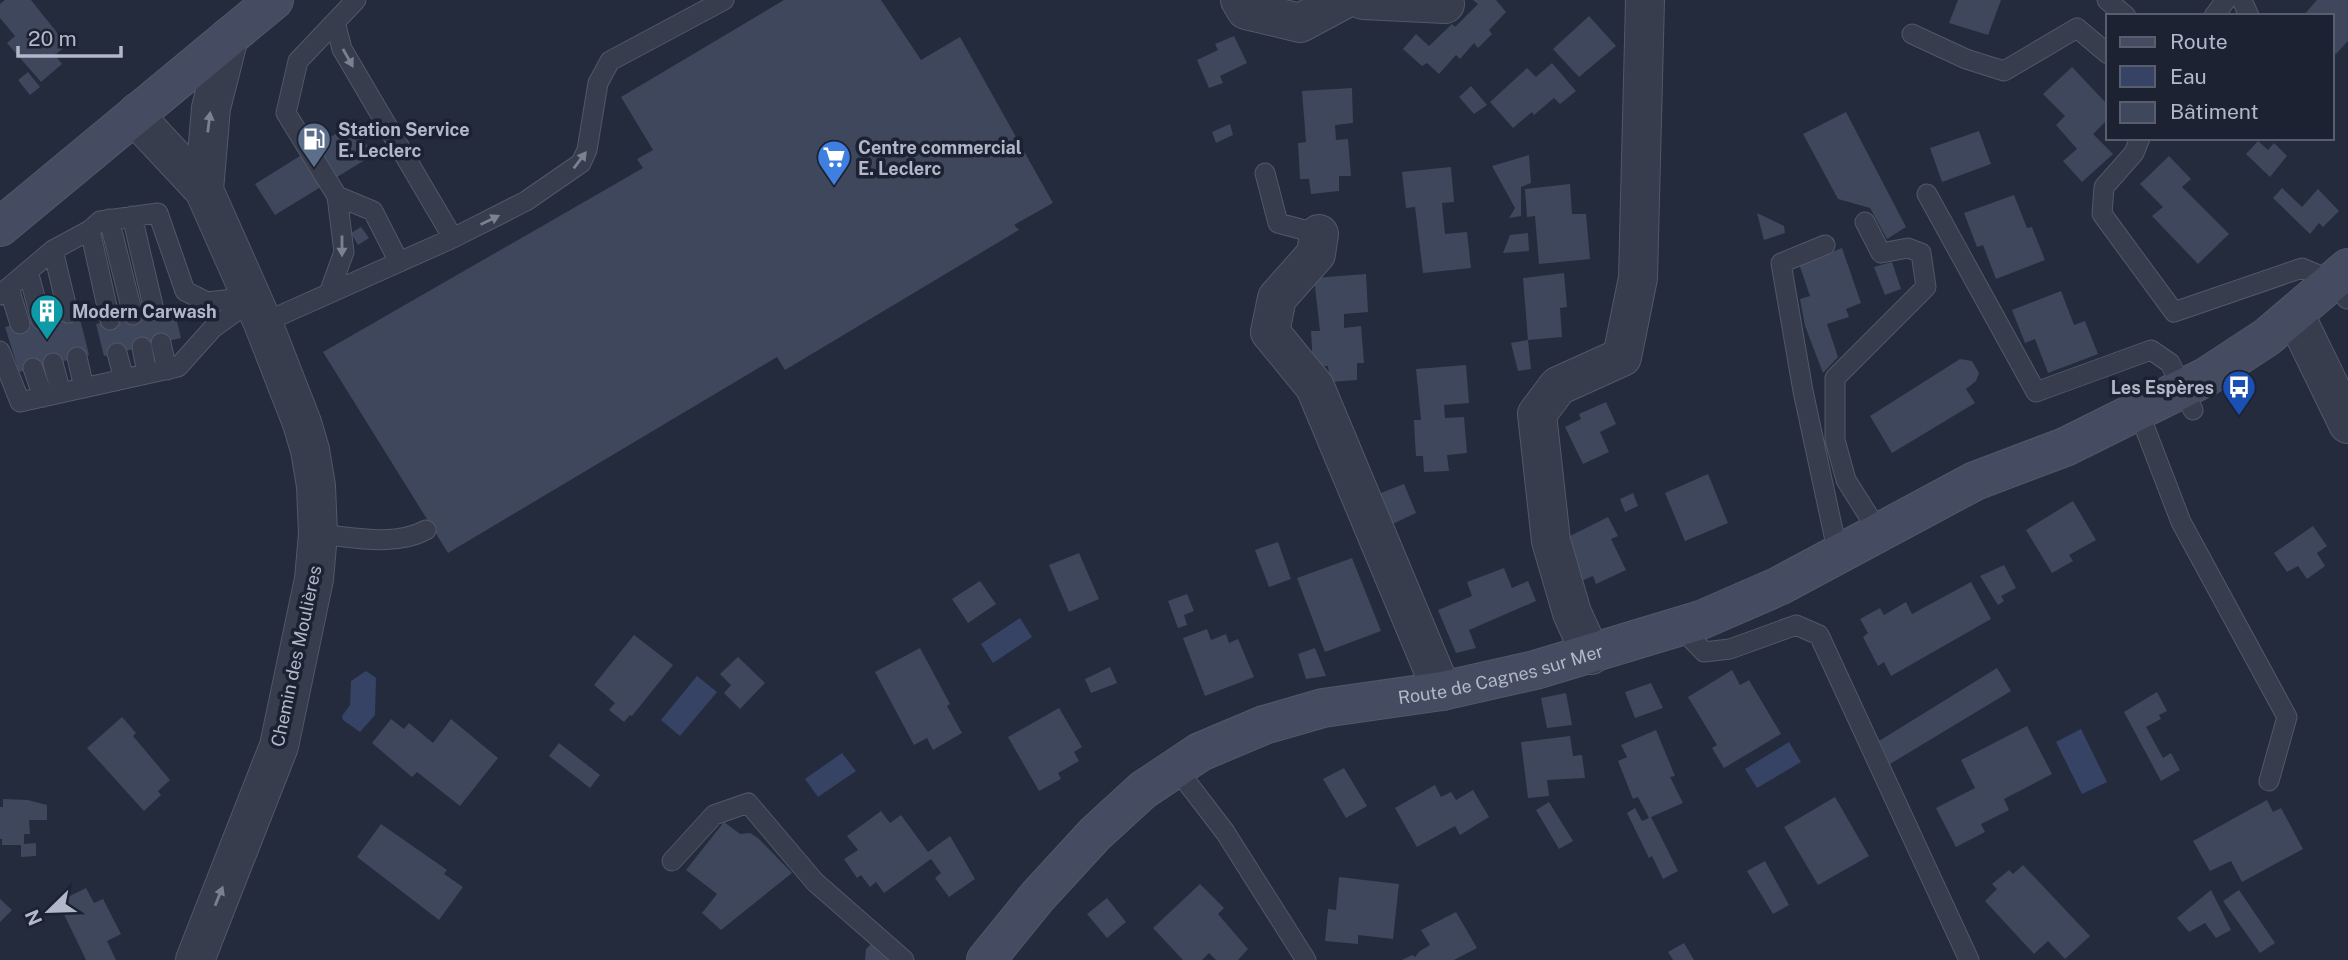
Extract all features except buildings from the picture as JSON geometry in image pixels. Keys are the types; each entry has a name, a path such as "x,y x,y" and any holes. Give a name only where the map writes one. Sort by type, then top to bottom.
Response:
{"main road":[{"path":"0,227 274,0"},
{"name":"Route de Cagnes sur Mer","path":"986,960 1038,896 1096,834 1143,790 1200,752 1264,725 1323,708 1442,691 1535,670 1701,620 1779,586 1975,481 2142,419 2187,399 2206,377 2236,358 2300,326 2344,286"}],"street":[{"path":"1240,0 1246,10 1300,23 1343,0"},
{"path":"1363,0 1445,4"},
{"path":"1591,655 1572,613 1551,541 1537,414 1558,386 1622,357 1637,278 1645,0"},
{"name":"Chemin des Moulières","path":"204,190 211,108 229,37"},
{"name":"Chemin des Moulières","path":"138,112 147,129 204,190 255,307 310,450 316,486 318,534 314,579 279,746 195,960"},
{"path":"1319,234 1316,254 1277,298 1270,332 1315,387 1442,691"},
{"path":"2300,326 2348,424"}],"lane":[{"path":"329,293 344,252 337,196 286,113 298,61 356,0"},
{"path":"0,351 20,402 167,370 178,367 213,328 255,307 329,293 453,238 526,201 581,163 587,150 598,83 610,61 724,0"},
{"path":"2107,0 2124,14"},
{"path":"335,22 342,49 453,238"},
{"path":"1912,34 1966,59 2004,71 2077,28 2106,52"},
{"path":"2139,140 2134,152 2104,187 2102,214 2174,312 2302,268 2344,286"},
{"path":"1265,173 1278,223 1319,234"},
{"path":"1927,194 2036,392 2151,350 2170,363 2187,399"},
{"path":"337,196 373,211 399,262"},
{"path":"20,324 4,291 53,250 90,230 100,221 158,213 185,290 207,302 255,307"},
{"path":"132,216 154,310"},
{"path":"109,219 133,315"},
{"path":"1865,222 1881,253 1908,248 1921,253 1926,287 1835,378 1835,440 1842,467 1846,480 1878,531"},
{"path":"90,230 110,320"},
{"path":"1825,245 1780,263 1803,391 1838,554"},
{"path":"53,250 68,313"},
{"path":"28,271 41,320"},
{"path":"147,374 152,345 167,370"},
{"path":"117,353 124,379"},
{"path":"77,358 85,388"},
{"path":"52,395 53,363"},
{"path":"33,368 52,395"},
{"path":"2142,419 2181,522 2287,717 2269,781"},
{"path":"318,534 391,539 415,536 426,530"},
{"path":"1680,627 1704,652 1730,649 1796,625 1819,635 1969,960"},
{"path":"1176,768 1225,832 1306,960"},
{"path":"672,861 714,815 748,803 815,882 904,960"}],"water":[{"path":"1020,618 1032,637 993,663 981,644"},
{"path":"366,671 376,678 375,715 360,732 343,720 342,716 350,705 351,681"},
{"path":"697,676 717,692 680,736 661,720"},
{"path":"2081,729 2107,782 2082,794 2056,742"},
{"path":"1789,742 1801,762 1757,788 1745,769"},
{"path":"842,753 856,771 818,797 805,779"}],"place":[{"name":"Station Service E. Leclerc","path":"314,169"},
{"name":"Centre commercial E. Leclerc","path":"834,187"},
{"name":"Modern Carwash","path":"47,341"},
{"name":"Les Espères","path":"2239,417"}]}
